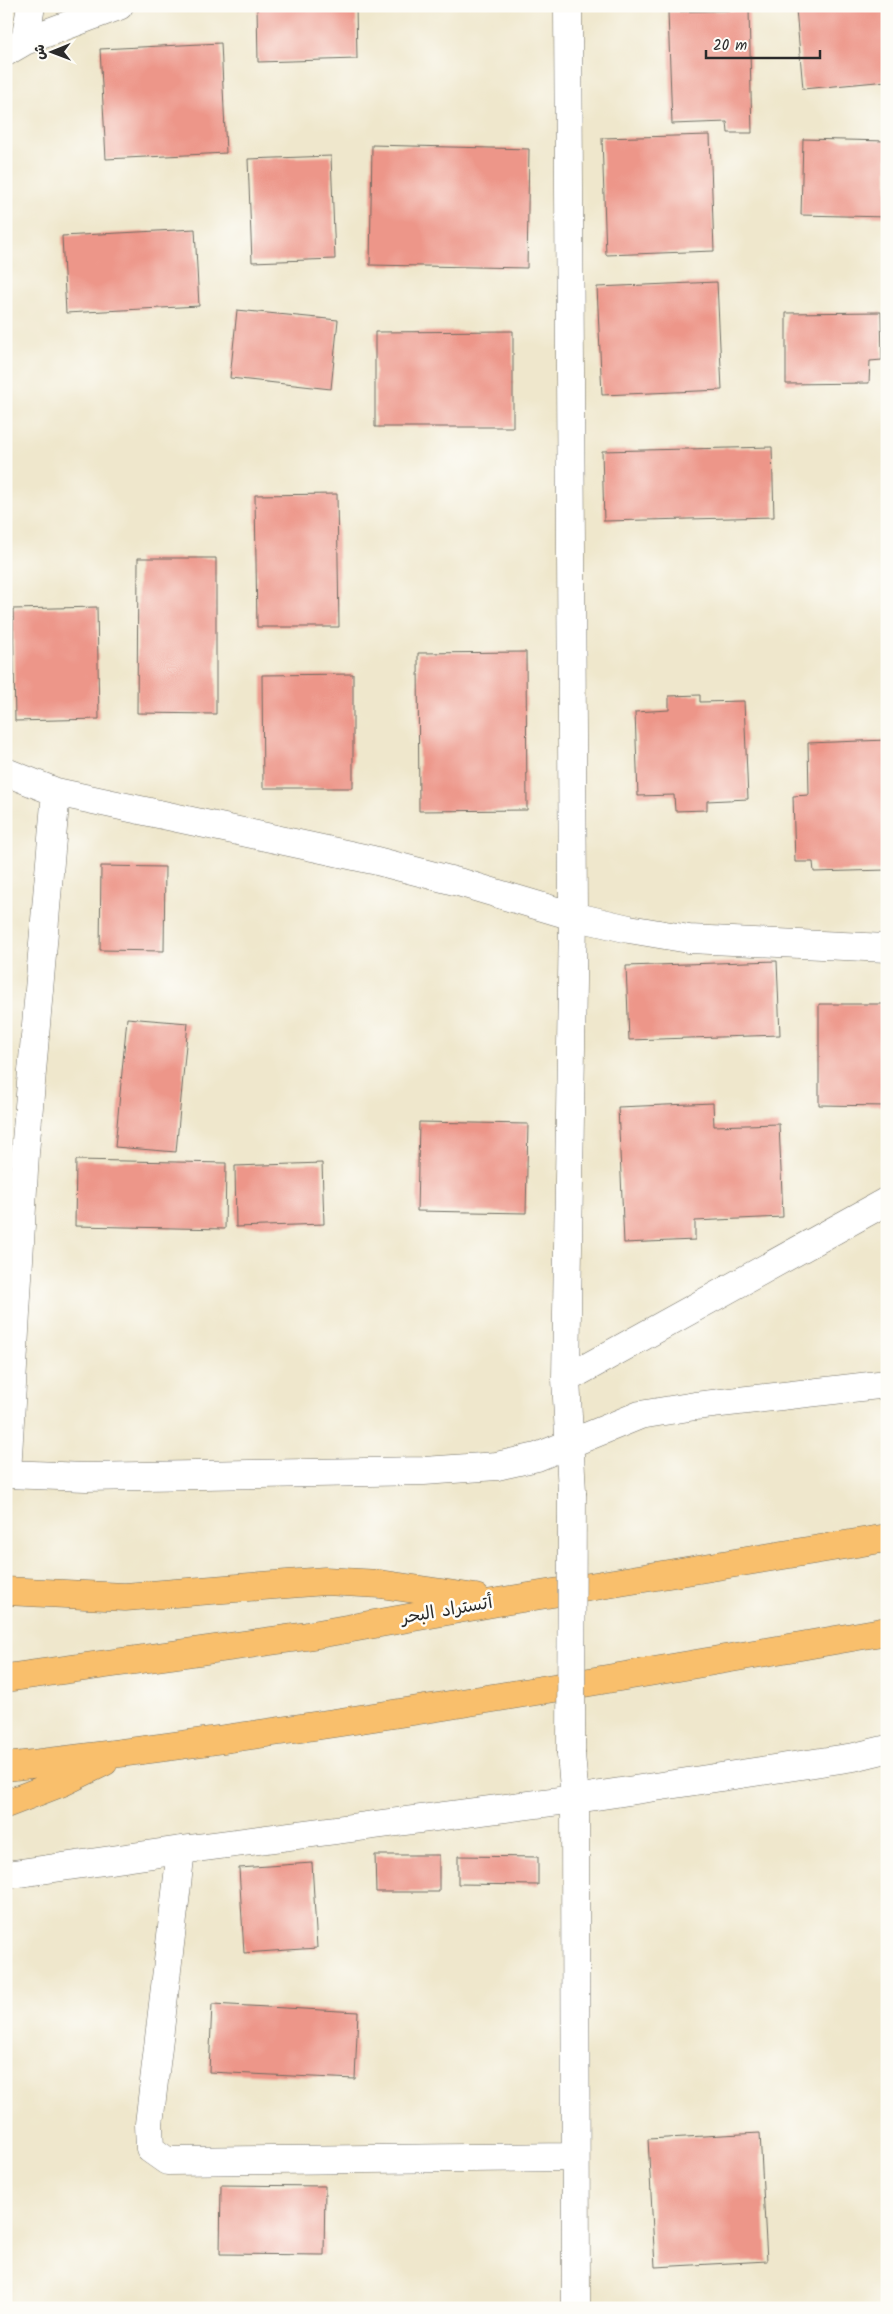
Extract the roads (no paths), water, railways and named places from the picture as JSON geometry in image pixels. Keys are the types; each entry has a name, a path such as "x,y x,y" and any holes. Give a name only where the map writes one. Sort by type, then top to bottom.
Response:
{"highway":[{"name":"أتستراد البحر","path":"6,1678 307,1636 498,1602 887,1538"},
{"path":"6,1591 125,1597 325,1581 380,1584 498,1602"},
{"path":"6,1767 121,1754 508,1698 887,1631"},
{"path":"6,1804 64,1782 121,1754"}],"street":[{"path":"16,46 31,6"},
{"path":"16,46 119,6"},
{"path":"568,6 573,916 566,1379 572,1492 571,1754 575,1799 576,2308"},
{"path":"6,772 56,792 372,860 462,883 573,916 689,939 887,948"},
{"path":"56,792 25,1153 7,1474 86,1477 433,1470 497,1466 537,1457 640,1415 695,1406 887,1384"},
{"path":"566,1379 887,1201"},
{"path":"6,1876 181,1850 575,1799 854,1757 887,1749"},
{"path":"181,1850 149,2124 150,2149 167,2160 575,2157"}]}
